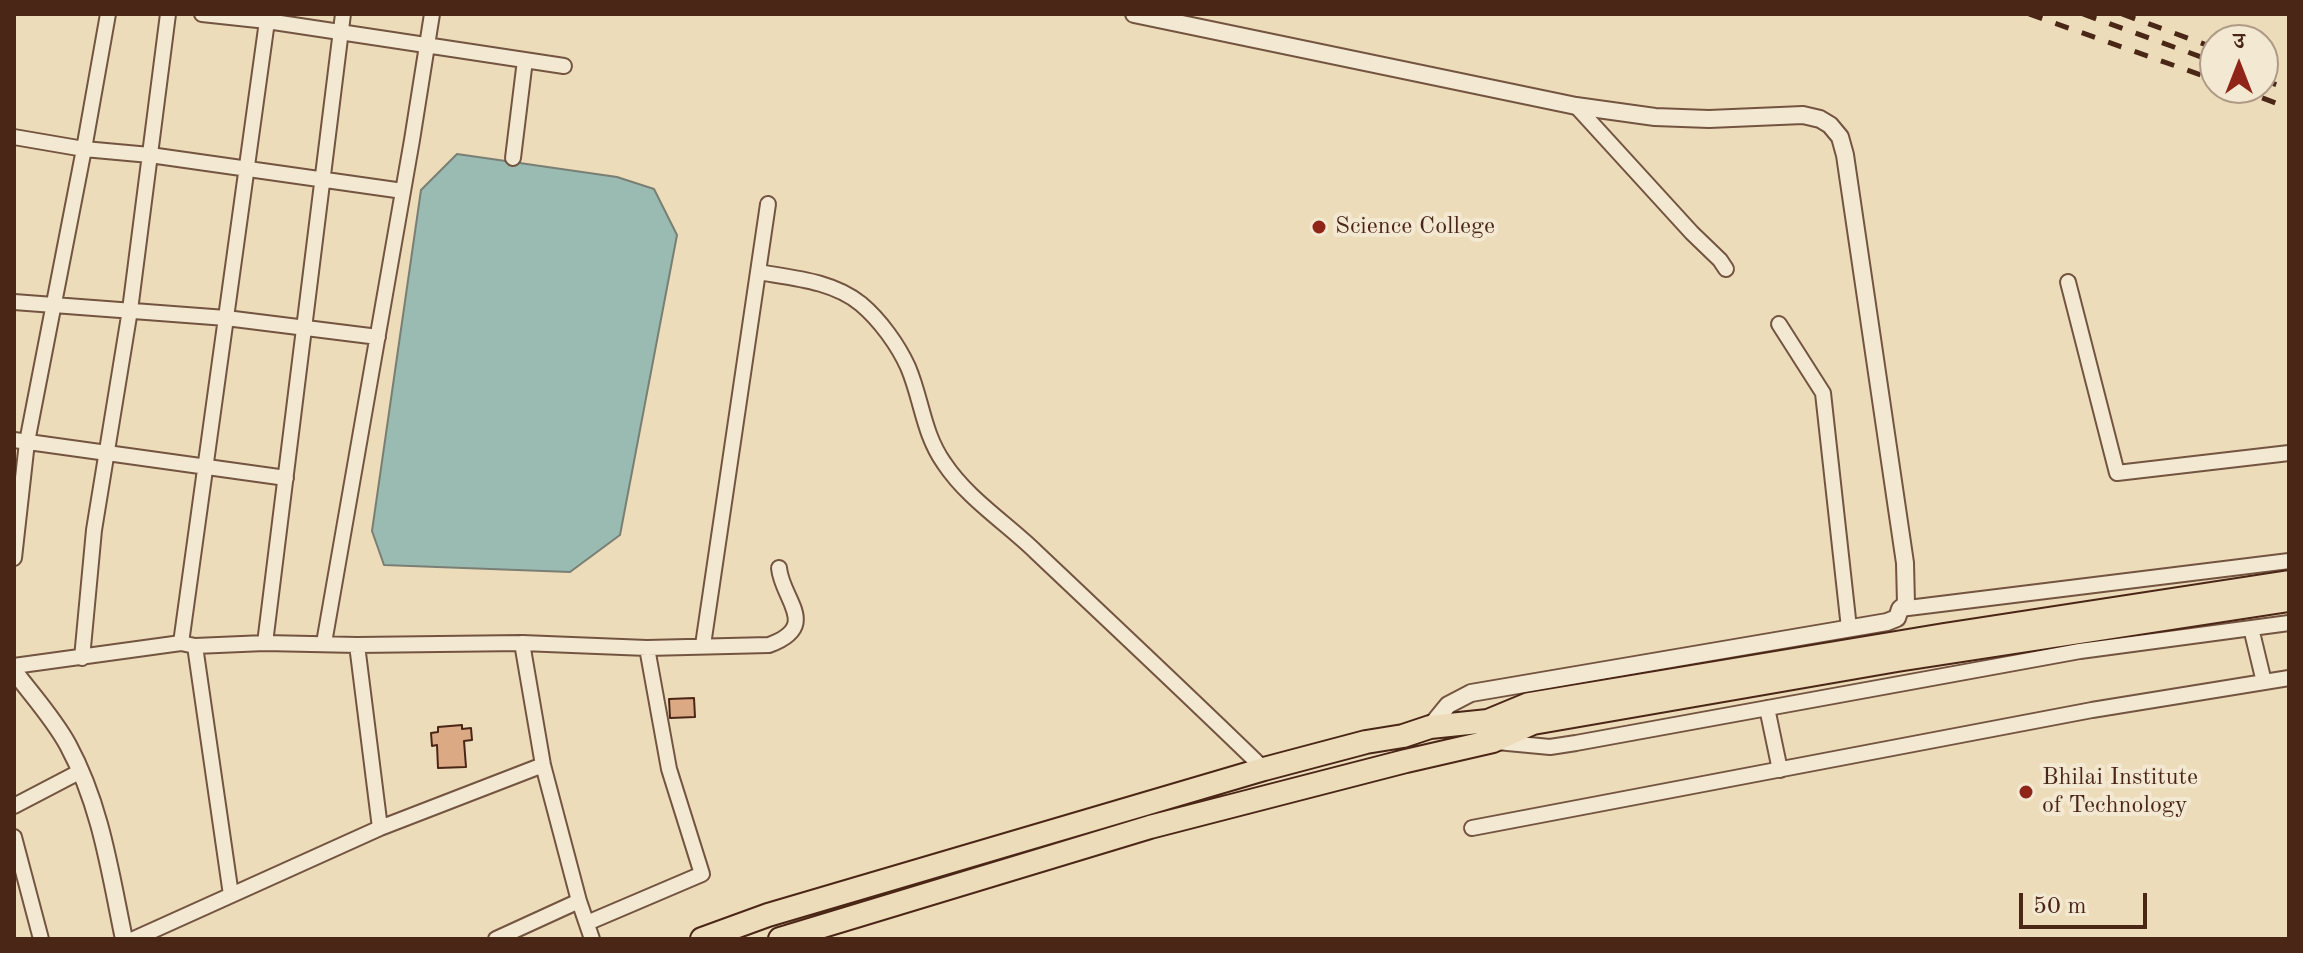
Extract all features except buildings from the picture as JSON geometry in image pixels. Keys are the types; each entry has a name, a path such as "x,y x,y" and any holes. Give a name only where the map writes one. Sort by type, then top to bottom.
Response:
{"main road":[{"path":"780,939 1150,827 1493,741 1531,714 1944,635 2289,582"},
{"path":"702,939 768,915 1264,769 1430,727 1488,721 2289,600"}],"street":[{"path":"14,558 21,441 53,306 108,14"},
{"path":"82,658 94,530 130,310 168,14"},
{"path":"202,14 268,17 341,32 564,66"},
{"path":"265,643 343,14"},
{"path":"324,643 432,14"},
{"path":"1134,14 1576,106 1655,117 1709,119 1803,115 1820,119 1840,137 1905,563 1906,604 1897,618 1471,693 1448,705 1430,727"},
{"path":"231,895 188,645 205,467 268,17"},
{"path":"513,158 525,60"},
{"path":"1576,106 1726,269"},
{"path":"14,137 403,191"},
{"path":"703,645 768,204"},
{"path":"758,272 842,291 863,305 892,339 908,368 926,430 945,464 976,500 1027,543 1264,769"},
{"path":"2068,282 2117,473 2289,453"},
{"path":"14,302 226,318 378,337"},
{"path":"1779,324 1823,393 1849,628"},
{"path":"21,441 286,478"},
{"path":"1900,609 2289,561"},
{"path":"124,939 100,822 81,771 67,742 14,668 188,645 522,643 647,648 769,645 791,634 795,621 794,604 780,578 779,568"},
{"path":"1493,741 1550,747 2080,651 2289,623"},
{"path":"2251,628 2264,682"},
{"path":"522,643 543,765 592,939"},
{"path":"357,645 380,828"},
{"path":"587,923 702,874 669,769 647,648"},
{"path":"1472,828 2077,713 2289,678"},
{"path":"1767,708 1780,770"},
{"path":"134,939 380,828 543,765"},
{"path":"14,806 81,771"},
{"path":"14,837 41,939"},
{"path":"496,939 579,901"}],"water":[{"path":"457,154 617,177 654,189 677,235 620,535 570,572 384,565 372,531 421,190"}],"railway":[{"path":"2029,14 2199,74"},
{"path":"2083,14 2199,56"},
{"path":"2122,14 2199,42"},
{"path":"2279,59 2289,63"},
{"path":"2279,86 2289,89"},
{"path":"2278,104 2289,108"}],"place":[{"name":"Science College","path":"1319,227"},
{"name":"Bhilai Institute of Technology","path":"2026,792"}]}
